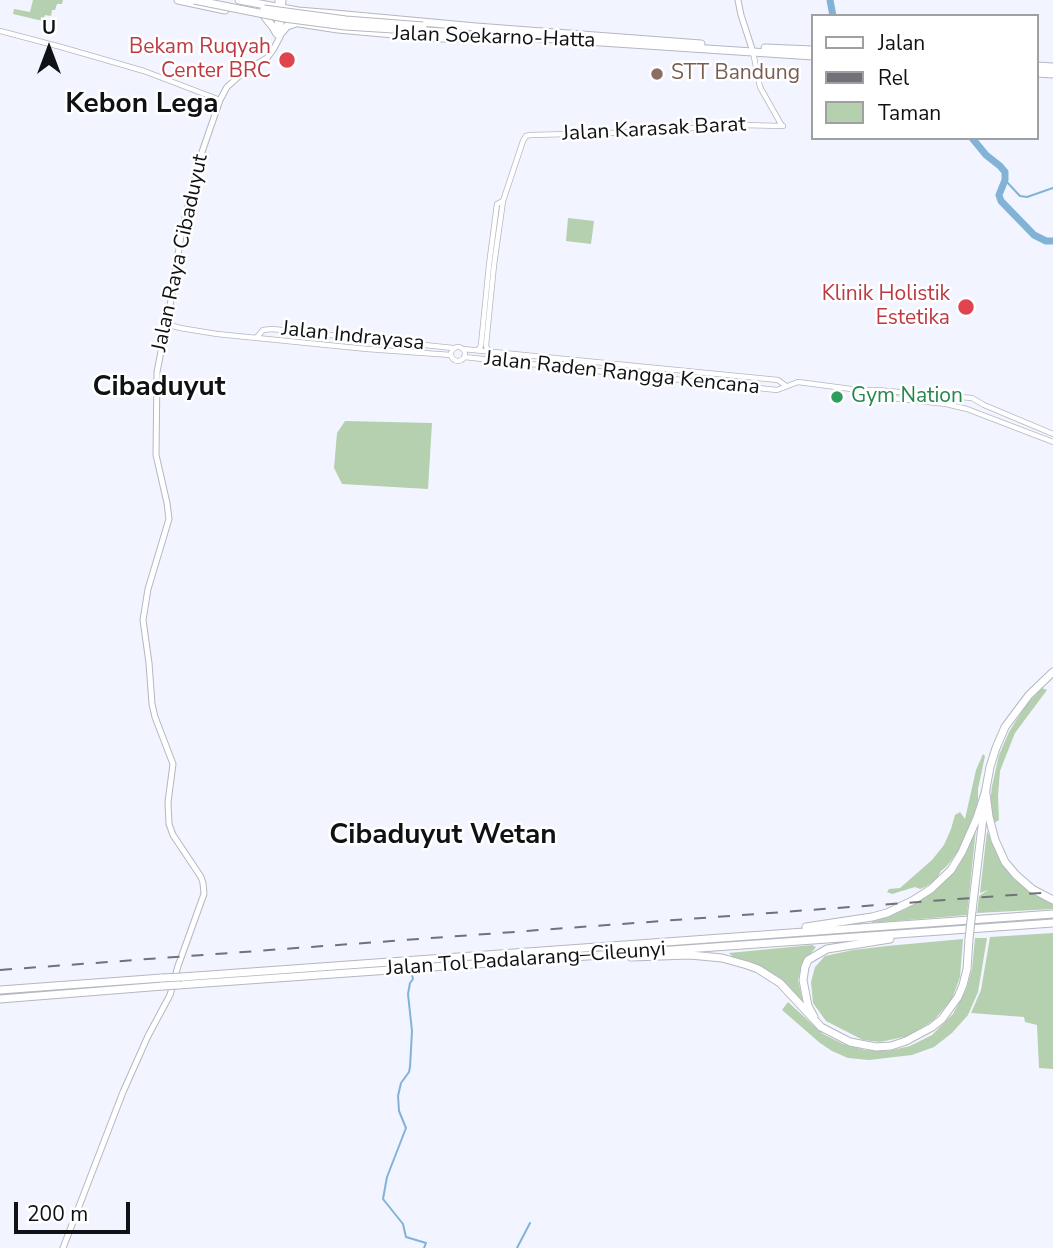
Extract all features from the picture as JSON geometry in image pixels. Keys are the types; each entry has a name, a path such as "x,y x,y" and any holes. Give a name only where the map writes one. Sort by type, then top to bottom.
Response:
{"highway":[{"name":"Jalan Soekarno-Hatta","path":"178,0 213,2 265,17 334,29 445,38 478,31"},
{"path":"194,0 309,21 383,30 478,31"},
{"path":"242,1 265,0"},
{"path":"242,1 282,3"},
{"path":"213,2 424,29"},
{"name":"Jalan Soekarno-Hatta","path":"282,3 298,10 440,23 478,31 811,56"},
{"path":"334,29 330,21 335,14"},
{"path":"265,17 278,34 288,25 296,23"},
{"name":"Jalan Soekarno-Hatta","path":"752,50 811,50"},
{"path":"777,933 872,917 895,910 922,895 951,870 977,818 993,758 1006,727 1029,695 1053,673"},
{"path":"986,790 995,840 1005,862 1016,876 1032,889 1053,900"},
{"path":"561,958 690,955 735,961 758,969 780,984 810,1018 829,1032 850,1042 876,1047 906,1041 942,1019 958,997 967,969 986,790"},
{"name":"Jalan Tol Padalarang–Cileunyi","path":"0,999 163,982 182,977 1053,914"},
{"name":"Jalan Tol Padalarang–Cileunyi","path":"0,990 163,982 178,985 1053,923"},
{"path":"829,1032 808,1006 803,980 808,960 827,949 924,932"}],"main road":[{"path":"738,0 752,50"},
{"name":"Jalan Raya Cibaduyut","path":"63,1248 123,1092 167,999 204,894 199,874 173,835 169,824 168,802 173,764 152,704 143,620 148,589 169,519 157,458 157,372 180,240 200,156 220,100 232,81 267,58 276,44 282,3"}],"street":[{"path":"0,31 144,71 220,100"},
{"name":"Jalan Karasak Barat","path":"491,265 497,204 503,201 526,136 741,125 783,126 760,87 752,50"},
{"path":"476,350 481,346 491,265"},
{"path":"491,265 486,345 491,351"},
{"name":"Jalan Indrayasa","path":"166,324 205,332 451,355"},
{"name":"Jalan Indrayasa","path":"256,337 266,329 280,329 453,348"},
{"path":"453,348 463,349 464,357 457,360 453,358 453,348"},
{"name":"Jalan Raden Rangga Kencana","path":"463,349 778,380 787,386"},
{"path":"518,363 519,354"},
{"name":"Jalan Raden Rangga Kencana","path":"464,357 777,390 787,386"},
{"path":"778,380 859,390 972,398 1053,434"},
{"path":"787,386 798,382"},
{"path":"859,390 865,395 967,409 1053,442"}],"green space":[{"path":"33,0 63,0 62,4 57,4 55,10 52,10 51,16 45,15 43,21 13,14 14,9 30,12"},
{"path":"568,218 594,221 591,244 566,241"},
{"path":"345,421 432,423 428,489 342,484 334,468 337,433"},
{"path":"1042,688 1047,690 1015,733 1000,771 999,820 994,823 991,820 990,803 999,755 1009,732 1026,705"},
{"path":"983,754 985,756 978,801 959,850 936,880 925,887 892,894 887,892 889,889 900,888 932,860 944,845 955,815 960,812 965,819 976,770"},
{"path":"976,829 967,915 872,923 906,909 939,884 940,886 963,856"},
{"path":"987,831 998,853 1021,884 1029,892 1053,903 1053,909 977,913 979,896 988,890 980,893"},
{"path":"1053,933 1053,1069 1039,1068 1037,1025 1025,1022 1024,1017 971,1013 981,990 990,937"},
{"path":"975,938 987,938 978,992 968,1015 952,1033 934,1047 912,1055 869,1060 848,1058 820,1043 782,1010 788,1002 823,1034 843,1044 865,1050 888,1051 910,1046 932,1035 953,1014 966,990 972,969"},
{"path":"963,939 960,977 952,999 934,1020 908,1036 880,1042 863,1040 826,1021 813,1003 811,982 815,967 825,956 853,950"},
{"path":"812,945 816,947 802,964 798,980 803,1002 784,983 729,953"}],"waterway":[{"path":"830,0 833,14"},
{"path":"974,140 1005,172 999,195 1001,201 1034,235 1046,241 1053,241"},
{"path":"1005,180 1020,196 1027,197 1053,188"},
{"path":"412,975 408,994 412,1031 410,1067 401,1083 398,1096 399,1111 406,1128 387,1177 383,1199 403,1224 406,1237 426,1243 424,1248"},
{"path":"517,1248 530,1223"}],"railway":[{"path":"0,970 1053,892"}],"place":[{"name":"Bekam Ruqyah Center BRC","path":"287,60"},
{"name":"STT Bandung","path":"657,74"},
{"name":"Klinik Holistik Estetika","path":"966,307"},
{"name":"Gym Nation","path":"837,397"}],"district":[{"name":"Kebon Lega","path":"142,105"},
{"name":"Cibaduyut","path":"159,388"},
{"name":"Cibaduyut Wetan","path":"443,836"}]}
